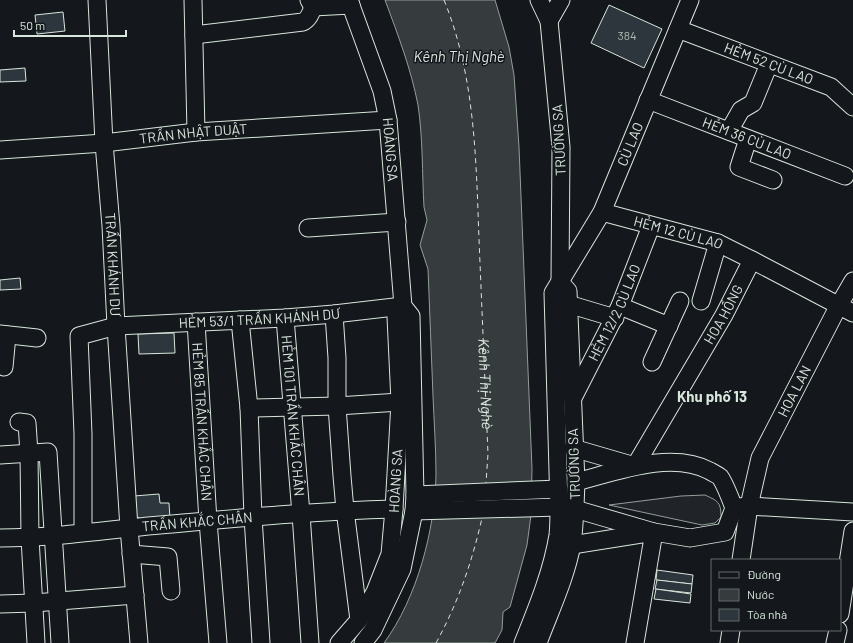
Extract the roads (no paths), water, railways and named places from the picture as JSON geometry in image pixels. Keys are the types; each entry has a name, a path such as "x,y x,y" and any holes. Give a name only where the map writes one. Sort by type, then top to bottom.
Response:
{"street":[{"name":"TRẦN KHÁNH DƯ","path":"97,0 104,143 111,226 129,528 139,643"},
{"path":"193,0 196,132"},
{"name":"TRƯỜNG SA","path":"538,643 561,584 572,545 567,508 558,489 553,293 560,282 561,146 549,21 539,0"},
{"path":"549,21 561,0"},
{"name":"CÙ LAO","path":"560,282 602,212 690,0"},
{"path":"194,35 303,22 310,15 311,3 350,2"},
{"name":"HOÀNG SA","path":"350,2 382,91 388,120 404,306 411,316 415,503 402,569 373,630 363,643"},
{"name":"HẺM 52 CÙ LAO","path":"678,29 831,87 853,107"},
{"path":"729,131 741,110 753,103 769,64"},
{"name":"HẺM 36 CÙ LAO","path":"648,100 845,176"},
{"name":"TRẦN NHẬT DUẬT","path":"0,150 104,143 196,132 388,120"},
{"path":"748,138 739,167 773,180"},
{"name":"HẺM 12 CÙ LAO","path":"602,212 718,243 752,260"},
{"path":"308,228 396,222"},
{"name":"HẺM 12/2 CÙ LAO","path":"572,398 618,312 651,226"},
{"path":"701,301 718,243"},
{"path":"752,260 846,309"},
{"name":"HOA HỒNG","path":"635,466 724,315 752,260"},
{"name":"HOA LAN","path":"741,507 760,458 846,309 853,281"},
{"name":"TRƯỜNG SA","path":"523,643 536,612 552,561 558,533 576,482 573,448 568,291 560,282"},
{"path":"652,362 680,301"},
{"path":"568,304 618,312 669,326"},
{"name":"HOÀNG SA","path":"339,643 359,620 375,592 390,554 400,402 396,317 404,306"},
{"name":"HẺM 53/1 TRẦN KHÁNH DƯ","path":"83,532 83,434 79,336 116,326 285,318 404,306"},
{"path":"334,314 337,358 336,406 345,510 359,620"},
{"name":"HẺM 101 TRẦN KHẮC CHÂN","path":"285,318 310,643"},
{"path":"240,320 249,408 253,517 261,643"},
{"name":"HẺM 85 TRẦN KHẮC CHÂN","path":"196,322 208,521 218,643"},
{"path":"4,367 3,334 37,338"},
{"path":"249,408 293,408 400,402"},
{"path":"19,422 27,422 30,538 36,643"},
{"path":"573,448 635,466"},
{"path":"0,455 48,452 60,643"},
{"path":"576,482 635,466 667,462 688,463 704,468 720,477 741,507 741,559"},
{"path":"415,503 558,489"},
{"path":"415,503 567,508 654,532 690,538 725,532 741,507"},
{"path":"741,507 853,512"},
{"name":"TRẦN KHẮC CHÂN","path":"0,538 30,538 83,532 345,510 394,509"},
{"path":"841,608 853,531"},
{"path":"572,545 654,532"},
{"path":"635,643 654,532"},
{"path":"132,554 168,557 171,591"},
{"path":"0,604 57,602 135,595"},
{"path":"729,643 731,631"},
{"path":"836,643 838,631"}],"water":[{"name":"Kênh Thị Nghè","path":"385,0 495,0 509,47 514,75 519,147 532,469 531,515 527,545 510,607 503,612 502,630 495,643 384,643 406,606 422,563 432,518 436,475 428,269 420,245 427,220 424,207 420,117 408,65"}],"district":[{"name":"Khu phố 13","path":"712,397"}]}
